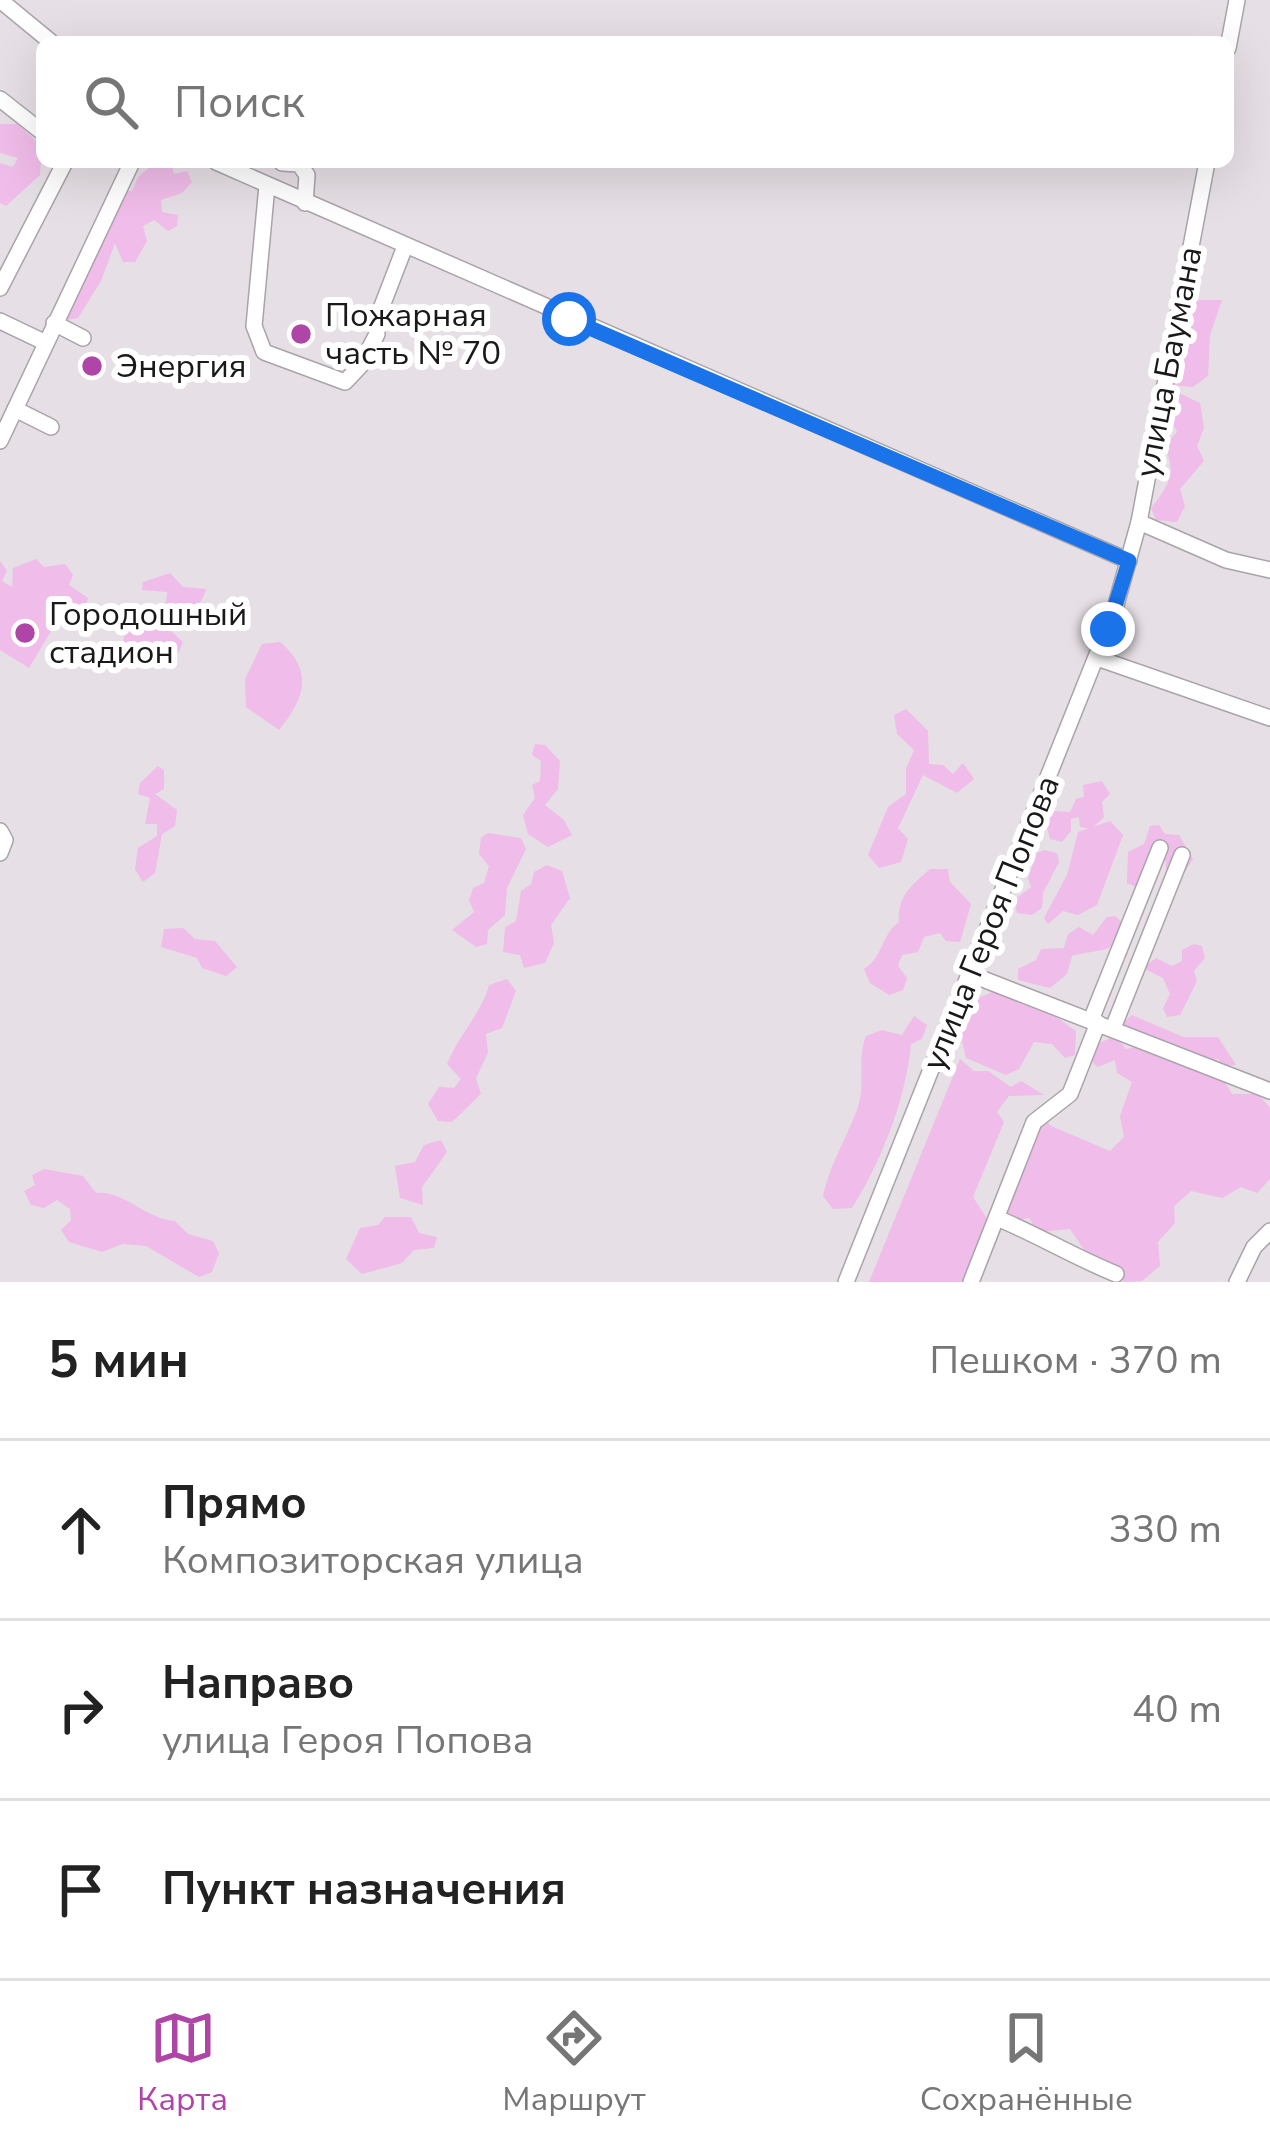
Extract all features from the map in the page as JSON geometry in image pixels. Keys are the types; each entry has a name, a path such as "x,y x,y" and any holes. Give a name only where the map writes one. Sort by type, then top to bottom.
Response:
{"street":[{"path":"0,0 44,36"},
{"path":"1230,36 1237,0"},
{"path":"0,99 36,127"},
{"path":"0,288 62,168"},
{"path":"0,441 129,168"},
{"path":"229,168 404,249 1129,561"},
{"path":"302,168 307,175 305,202"},
{"name":"улица Баумана","path":"1129,561 1206,168"},
{"path":"267,185 254,326 264,352 345,382 362,365 404,249"},
{"path":"0,321 44,342"},
{"path":"54,323 83,338"},
{"path":"15,409 51,427"},
{"path":"1138,522 1226,560 1270,570"},
{"name":"улица Героя Попова","path":"846,1282 1096,658 1129,561"},
{"path":"1096,658 1270,718"},
{"path":"0,831 5,840 0,853"},
{"path":"1101,1024 1160,848"},
{"path":"971,1282 1034,1122 1070,1094 1182,855"},
{"path":"970,974 1270,1091"},
{"path":"997,1218 1031,1232 1053,1249 1116,1274"},
{"path":"1237,1282 1254,1247 1270,1231"}],"shaded area":[{"path":"0,124 17,124 36,141 36,168 40,168 40,175 6,206 0,203 0,163 13,167 18,158 0,153"},
{"path":"149,168 172,168 174,174 187,171 192,182 182,193 161,200 162,212 178,215 177,226 168,231 154,220 143,226 147,241 135,262 123,262 115,243 101,281 78,318 67,320 65,310 115,190 132,191"},
{"path":"1199,300 1222,300 1210,335 1208,376 1193,387 1169,385 1181,348 1192,340 1189,308"},
{"path":"1175,391 1200,403 1204,428 1197,446 1204,461 1180,489 1185,506 1177,522 1156,520 1151,508 1169,479 1164,446 1177,432 1167,411"},
{"path":"36,559 44,567 65,564 73,575 69,585 88,598 85,609 58,619 29,668 0,650 0,561 7,571 2,581 12,587 13,568"},
{"path":"170,573 183,587 206,589 193,611 170,621 170,630 183,642 172,667 158,666 158,649 147,647 134,661 121,662 124,636 138,627 142,615 166,602 167,592 142,590 143,582"},
{"path":"280,642 298,663 302,685 295,707 279,730 246,707 245,679 262,644"},
{"path":"906,709 928,731 929,764 943,765 953,774 963,763 974,779 957,793 923,775 898,828 908,839 901,862 879,868 868,855 888,807 906,794 906,769 914,750 897,734 894,715"},
{"path":"535,744 545,745 560,761 558,789 545,805 564,820 572,835 548,847 528,834 523,815 535,798 532,785 540,781 541,761 532,755"},
{"path":"158,766 164,770 164,789 155,794 177,810 175,826 162,834 155,873 143,882 135,869 138,848 157,836 157,824 145,824 150,798 138,794 140,783"},
{"path":"1102,781 1110,794 1102,802 1104,817 1091,829 1080,827 1079,817 1071,819 1071,831 1062,842 1050,839 1046,824 1054,811 1070,812 1076,799 1084,797 1083,785"},
{"path":"1110,821 1123,835 1097,905 1078,915 1063,911 1048,924 1044,918 1067,875 1078,832"},
{"path":"1159,825 1165,834 1179,835 1193,859 1177,884 1167,878 1164,848 1136,887 1127,883 1128,852 1144,844 1150,826"},
{"path":"488,833 521,838 526,849 507,888 505,915 488,930 487,944 476,947 452,930 474,912 469,900 473,888 484,883 489,866 479,854 481,838"},
{"path":"1037,853 1057,853 1059,862 1043,893 1042,908 1032,915 1017,913 1014,900 1031,887 1028,878"},
{"path":"547,865 562,871 570,898 551,925 554,943 545,963 524,968 520,955 503,952 505,927 516,921 521,891 531,884 534,872"},
{"path":"930,869 948,869 950,882 971,904 960,942 946,941 940,933 924,937 918,952 902,955 898,966 907,978 903,990 889,995 870,983 864,969 899,922 907,892"},
{"path":"1115,916 1125,925 1117,942 1072,956 1067,974 1050,988 1018,980 1018,969 1036,960 1041,949 1064,948 1068,934 1079,927 1093,935 1107,917"},
{"path":"183,928 195,939 215,941 237,967 226,976 202,968 197,958 161,947 164,929"},
{"path":"1202,946 1205,958 1194,971 1197,981 1180,1015 1167,1017 1163,1008 1170,994 1163,978 1143,968 1156,958 1172,966 1182,961 1182,950"},
{"path":"507,979 516,991 502,1028 486,1034 488,1053 476,1078 481,1094 452,1122 438,1121 428,1104 439,1087 454,1088 461,1079 447,1064 452,1053 489,985"},
{"path":"997,990 1049,1012 1076,1031 1075,1055 1065,1058 1052,1044 1034,1042 1019,1069 1006,1075 966,1058 960,1032 974,1000"},
{"path":"1132,1015 1183,1037 1218,1037 1236,1065 1223,1066 1218,1059 1202,1063 1186,1049 1174,1051 1119,1026"},
{"path":"914,1016 927,1025 922,1039 911,1044 898,1108 882,1150 852,1208 833,1209 823,1196 860,1100 866,1036 882,1030 902,1035"},
{"path":"1116,1036 1126,1049 1139,1046 1223,1079 1232,1094 1258,1094 1270,1108 1270,1179 1257,1193 1241,1187 1222,1198 1191,1191 1174,1206 1175,1223 1158,1242 1160,1266 1142,1281 1124,1282 1115,1264 1089,1257 1070,1229 1038,1232 1029,1218 1012,1221 1000,1204 1043,1118 1051,1126 1110,1151 1124,1137 1120,1116 1132,1082 1117,1073 1115,1060 1098,1067 1079,1051"},
{"path":"960,1059 974,1071 988,1071 1011,1087 1021,1081 1044,1095 1009,1096 997,1112 1004,1122 973,1197 988,1220 964,1282 869,1282"},
{"path":"441,1140 447,1152 422,1187 423,1205 400,1198 395,1166 415,1162 424,1145"},
{"path":"44,1169 83,1176 96,1193 116,1196 175,1221 188,1234 213,1241 219,1253 212,1272 199,1277 146,1246 123,1244 102,1252 69,1242 61,1230 71,1220 70,1209 57,1200 44,1208 31,1205 24,1191 35,1185 32,1175"},
{"path":"385,1217 411,1217 419,1233 437,1237 434,1248 414,1250 402,1263 362,1274 346,1259 360,1228 378,1225"}],"place":[{"name":"Пожарная часть № 70","path":"301,334"},
{"name":"Энергия","path":"92,366"},
{"name":"Городошный стадион","path":"25,633"}],"route":[{"path":"569,319 1129,561 1108,629"}]}
